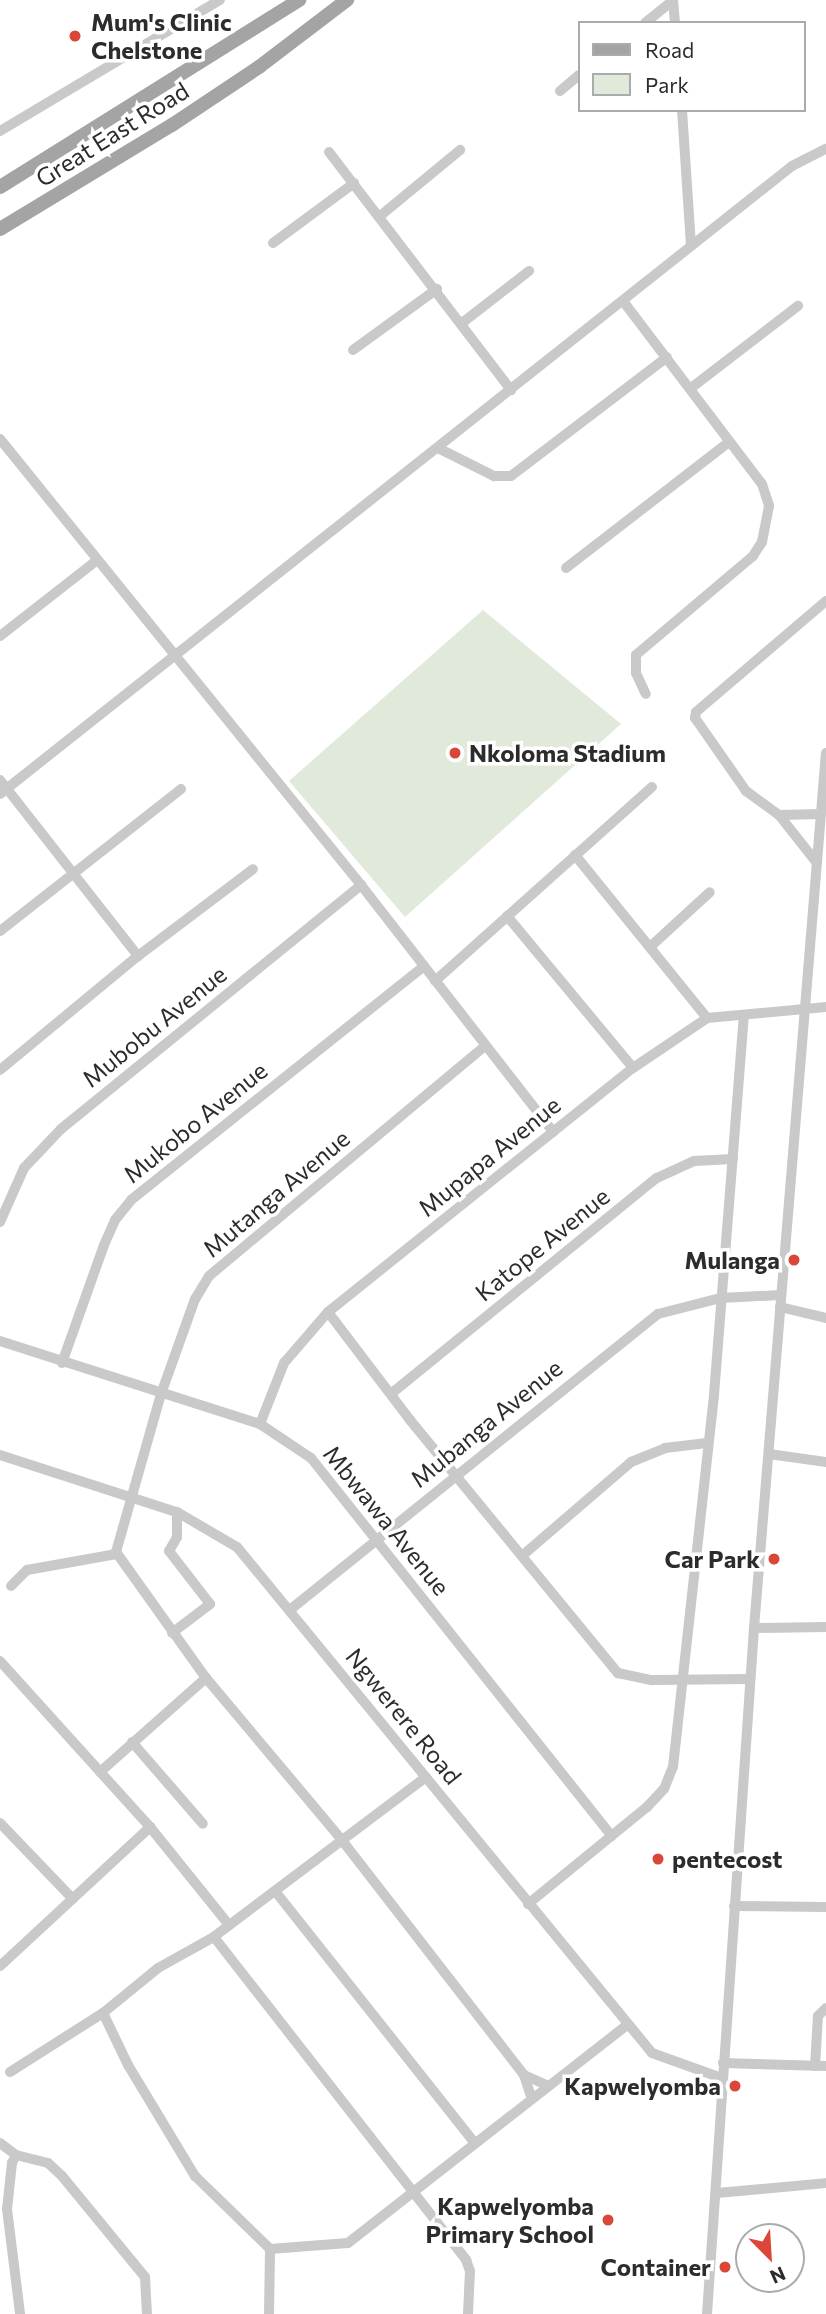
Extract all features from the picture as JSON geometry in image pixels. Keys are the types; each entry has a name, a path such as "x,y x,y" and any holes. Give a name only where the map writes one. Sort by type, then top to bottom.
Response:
{"main road":[{"name":"Great East Road","path":"0,187 299,0"},
{"name":"Great East Road","path":"0,229 172,125 260,67 347,0"}],"street":[{"path":"0,131 220,0"},
{"path":"647,21 673,0 675,21"},
{"path":"560,90 578,76"},
{"path":"682,112 691,246"},
{"path":"138,956 2,787 174,659 792,166 826,149"},
{"path":"380,216 460,150"},
{"path":"329,152 437,289 511,390"},
{"path":"273,243 354,183"},
{"path":"462,323 529,271"},
{"path":"353,350 437,289"},
{"path":"623,301 691,388 767,494 768,521 762,542 753,556 636,654 636,673 646,695"},
{"path":"691,388 797,306"},
{"path":"438,448 494,476 511,475 667,358"},
{"path":"0,439 174,659 361,885 553,1132"},
{"path":"566,568 729,442"},
{"path":"0,636 96,561"},
{"path":"817,863 779,815 730,772 698,727 696,712 826,601"},
{"path":"708,2314 750,1679 826,753"},
{"path":"435,981 652,787"},
{"path":"0,931 181,789"},
{"path":"779,815 821,814"},
{"path":"575,855 707,1018"},
{"path":"0,1070 138,956 253,869"},
{"name":"Mubobu Avenue","path":"0,1222 24,1168 61,1129 361,885"},
{"path":"650,947 710,892"},
{"path":"507,916 632,1068"},
{"name":"Mukobo Avenue","path":"62,1363 104,1245 115,1220 131,1200 424,967"},
{"name":"Mupapa Avenue","path":"261,1424 284,1363 328,1312 632,1068 707,1018 826,1007"},
{"path":"528,1903 612,1836 664,1789 673,1767 685,1678 721,1298 744,1014"},
{"name":"Mutanga Avenue","path":"117,1554 129,1496 161,1394 195,1299 209,1276 485,1046"},
{"name":"Katope Avenue","path":"392,1393 657,1178 694,1161 733,1159"},
{"name":"Mubanga Avenue","path":"291,1609 641,1325 674,1307 721,1298 781,1295"},
{"path":"780,1307 826,1318"},
{"path":"328,1312 455,1475 618,1673 632,1679 750,1679"},
{"name":"Mbwawa Avenue","path":"0,1341 62,1363 261,1424 311,1458 612,1836"},
{"path":"523,1555 631,1462 666,1448 707,1443"},
{"path":"769,1454 826,1462"},
{"name":"Ngwerere Road","path":"0,1455 177,1512 237,1547 291,1609 652,2053 722,2078"},
{"path":"172,1633 210,1604 169,1551 177,1537 177,1512"},
{"path":"11,1586 27,1570 117,1554 206,1678 341,1839 524,2075 532,2099"},
{"path":"754,1628 826,1627"},
{"path":"0,1661 150,1827 229,1925"},
{"path":"100,1772 206,1678"},
{"path":"132,1742 203,1824"},
{"path":"10,2072 103,2013 158,1968 215,1937 426,1777"},
{"path":"0,1823 73,1899"},
{"path":"0,1966 150,1827"},
{"path":"275,1891 475,2143"},
{"path":"734,1906 826,1907"},
{"path":"215,1937 416,2191 469,2266 468,2314"},
{"path":"723,2063 820,2066 818,2016 826,2008"},
{"path":"103,2013 128,2065 195,2176 270,2249 269,2314"},
{"path":"270,2249 348,2243 627,2025"},
{"path":"524,2075 549,2086"},
{"path":"0,2143 16,2155 48,2162 135,2261 149,2288 147,2314"},
{"path":"16,2155 12,2162 7,2209 20,2314"},
{"path":"717,2193 826,2183"}],"green space":[{"name":"Nkoloma Stadium","path":"483,610 621,724 405,917 289,781"}],"place":[{"name":"Mum's Clinic Chelstone","path":"75,36"},
{"name":"Nkoloma Stadium","path":"455,753"},
{"name":"Mulanga","path":"794,1260"},
{"name":"Car Park","path":"774,1559"},
{"name":"pentecost","path":"658,1859"},
{"name":"Kapwelyomba","path":"735,2086"},
{"name":"Kapwelyomba Primary School","path":"608,2220"},
{"name":"Container","path":"725,2267"}]}
